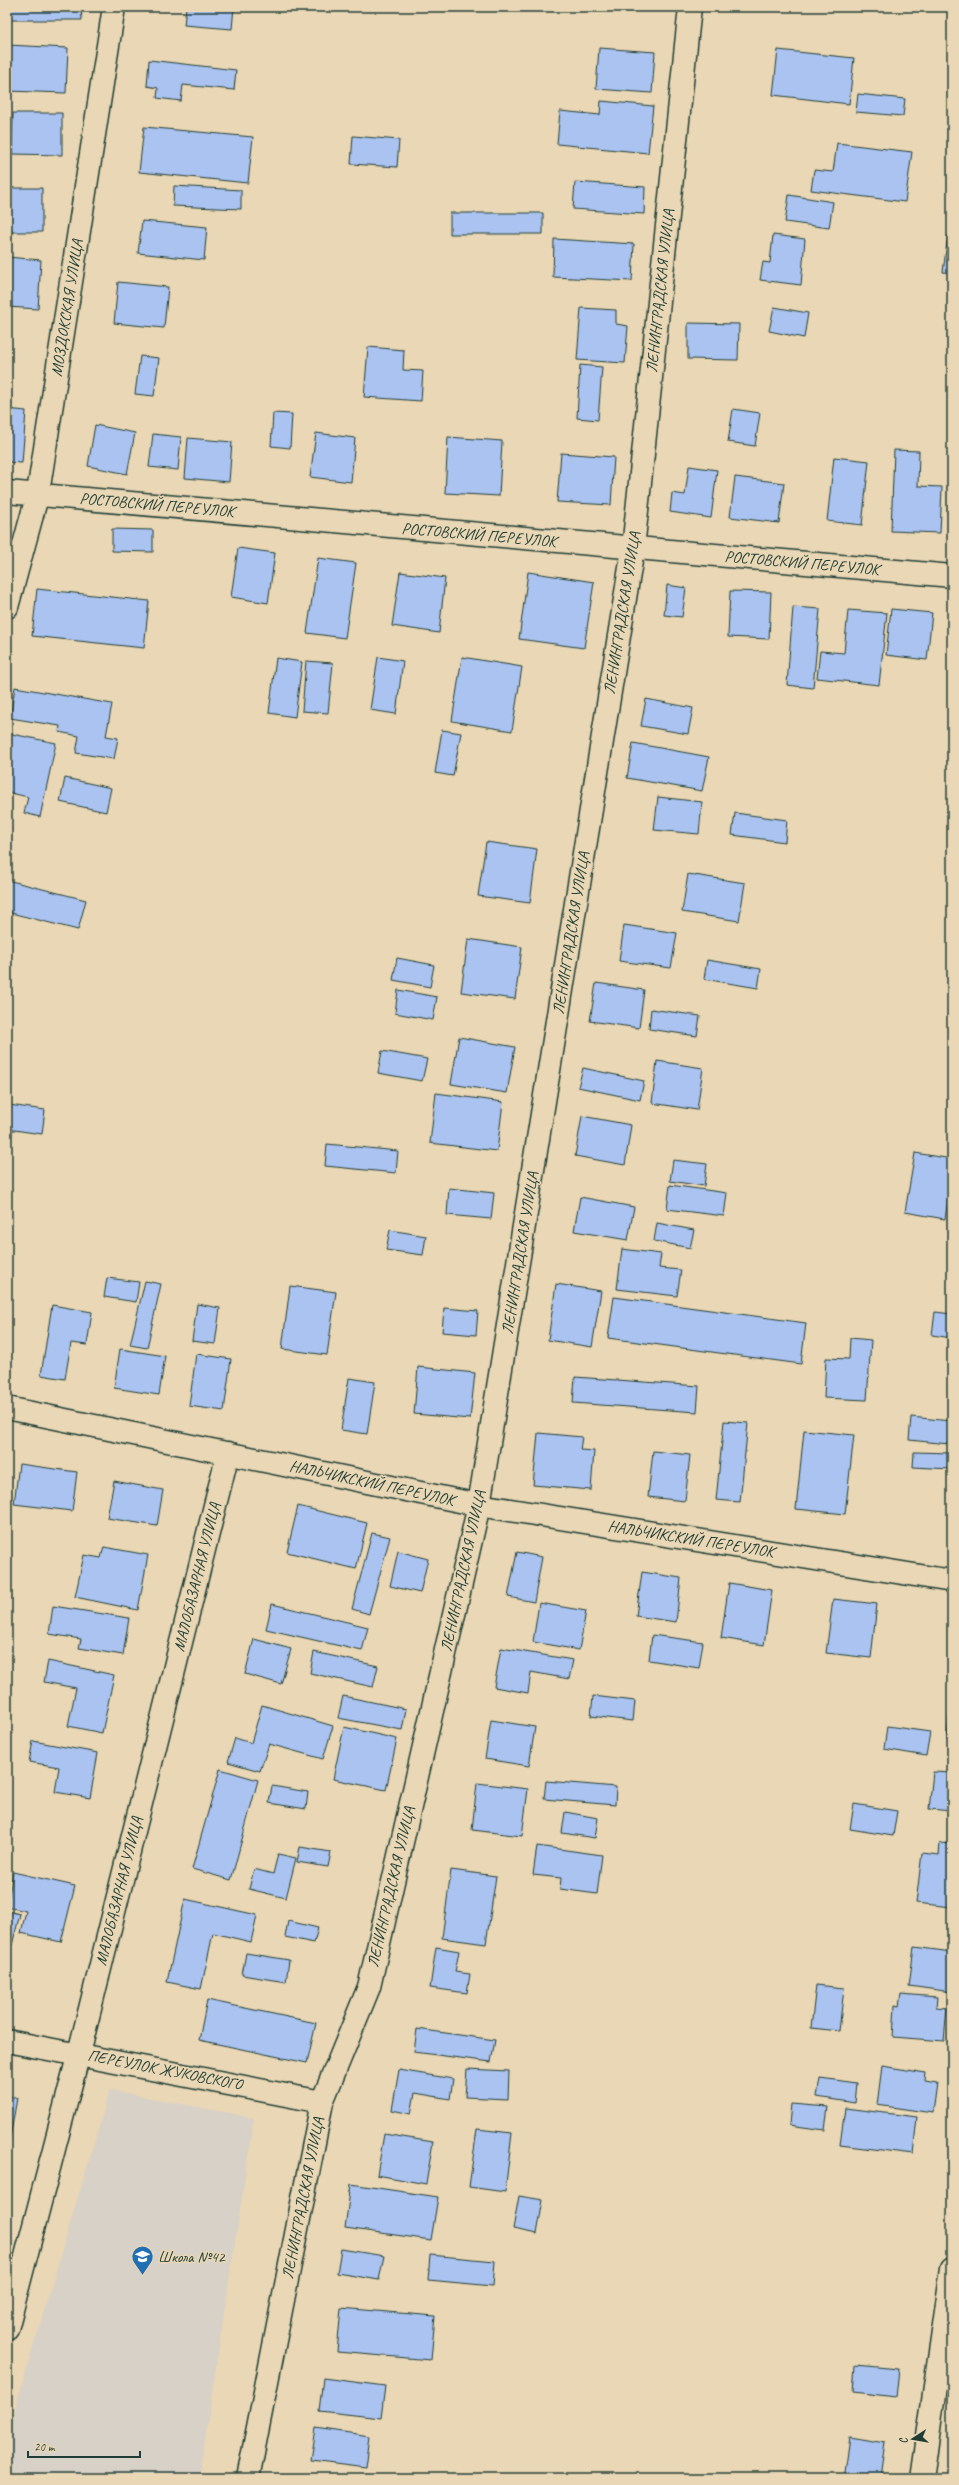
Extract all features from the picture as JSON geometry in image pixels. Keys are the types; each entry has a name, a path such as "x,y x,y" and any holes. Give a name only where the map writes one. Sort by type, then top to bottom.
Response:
{"street":[{"name":"МОЗДОКСКАЯ УЛИЦА","path":"7,607 38,493 114,7"},
{"name":"ЛЕНИНГРАДСКАЯ УЛИЦА","path":"248,2478 322,2102 368,1987 479,1506 633,549 690,7"},
{"name":"РОСТОВСКИЙ ПЕРЕУЛОК","path":"7,492 38,493 633,549 952,576"},
{"name":"НАЛЬЧИКСКИЙ ПЕРЕУЛОК","path":"7,1408 479,1506 952,1581"},
{"name":"МАЛОБАЗАРНАЯ УЛИЦА","path":"7,2329 79,2053 228,1453"},
{"name":"ПЕРЕУЛОК ЖУКОВСКОГО","path":"7,2041 79,2053 322,2102"},
{"path":"922,2478 952,2268"}],"shaded area":[{"name":"Школа №42","path":"110,2090 254,2118 199,2478 7,2478 7,2435"}],"building":[{"path":"7,7 81,7 82,20 7,20"},
{"path":"186,7 234,7 232,29 184,25"},
{"path":"7,45 68,48 66,93 7,91"},
{"path":"599,48 655,52 652,93 596,89"},
{"path":"778,50 854,58 849,104 773,95"},
{"path":"149,60 236,70 234,90 183,85 181,101 157,98 158,88 147,86"},
{"path":"858,94 905,99 903,116 856,112"},
{"path":"601,101 653,106 648,153 557,144 560,111 600,115"},
{"path":"13,113 62,113 62,155 12,154"},
{"path":"144,127 253,137 248,183 139,172"},
{"path":"353,136 399,140 397,167 351,164"},
{"path":"837,143 912,152 905,202 811,190 814,170 833,172"},
{"path":"575,182 645,187 644,214 573,209"},
{"path":"174,186 241,190 241,209 173,206"},
{"path":"7,188 42,188 42,232 7,232"},
{"path":"789,195 833,202 829,228 785,222"},
{"path":"450,213 543,213 543,234 450,234"},
{"path":"142,221 207,227 204,260 138,253"},
{"path":"773,235 805,239 801,285 760,280 763,262 770,263"},
{"path":"948,235 952,236 952,273 943,272"},
{"path":"554,239 634,244 632,281 553,277"},
{"path":"7,257 41,260 38,309 7,307"},
{"path":"118,282 168,287 164,328 114,323"},
{"path":"774,307 808,313 804,338 769,331"},
{"path":"581,308 616,310 616,324 628,326 625,363 577,360"},
{"path":"688,323 739,324 738,360 688,359"},
{"path":"368,347 404,350 403,370 423,371 421,401 364,397"},
{"path":"140,356 159,358 154,396 135,394"},
{"path":"580,365 602,367 598,420 577,418"},
{"path":"7,409 26,411 22,463 7,462"},
{"path":"733,409 760,413 755,446 728,442"},
{"path":"273,413 292,414 290,448 271,446"},
{"path":"95,425 135,433 127,474 88,466"},
{"path":"316,433 355,438 351,482 310,477"},
{"path":"153,434 181,437 178,470 149,467"},
{"path":"448,437 502,441 499,496 445,493"},
{"path":"188,438 232,442 229,482 185,478"},
{"path":"894,450 919,451 918,486 942,487 940,533 891,531"},
{"path":"561,453 614,457 611,505 557,502"},
{"path":"834,457 869,461 862,525 827,521"},
{"path":"689,466 717,470 711,518 670,512 672,493 685,495"},
{"path":"735,477 784,483 779,523 730,517"},
{"path":"112,529 153,530 153,552 112,551"},
{"path":"238,548 275,553 268,603 231,597"},
{"path":"318,558 356,563 345,638 307,633"},
{"path":"400,572 445,578 439,633 392,626"},
{"path":"528,572 594,582 584,648 519,639"},
{"path":"667,585 686,588 682,617 664,615"},
{"path":"37,589 149,601 144,648 32,636"},
{"path":"730,591 771,592 769,639 728,637"},
{"path":"793,607 820,609 813,688 787,685"},
{"path":"891,609 932,613 927,660 886,655"},
{"path":"848,610 887,613 879,685 817,678 820,651 844,653"},
{"path":"378,657 403,661 396,714 370,710"},
{"path":"462,657 522,667 512,731 452,721"},
{"path":"276,658 302,662 295,717 269,713"},
{"path":"306,661 333,663 328,713 302,711"},
{"path":"15,687 112,704 106,736 118,738 114,759 76,753 79,736 59,732 60,726 10,718"},
{"path":"646,699 693,708 688,734 641,726"},
{"path":"442,730 461,733 453,776 435,773"},
{"path":"7,733 56,743 40,817 24,813 28,797 7,792"},
{"path":"633,743 709,757 702,791 627,778"},
{"path":"65,778 111,788 106,812 60,802"},
{"path":"658,797 702,802 699,834 654,830"},
{"path":"735,813 787,820 785,842 732,835"},
{"path":"486,842 537,849 530,903 478,896"},
{"path":"688,874 745,883 739,921 682,912"},
{"path":"7,880 86,900 78,930 7,912"},
{"path":"624,925 677,933 671,968 619,961"},
{"path":"468,939 522,947 515,999 461,992"},
{"path":"397,958 434,965 430,987 393,980"},
{"path":"707,960 761,969 758,988 704,979"},
{"path":"596,983 644,990 639,1028 590,1021"},
{"path":"398,990 437,997 433,1020 395,1013"},
{"path":"651,1009 700,1016 697,1036 649,1029"},
{"path":"459,1037 515,1047 507,1093 451,1084"},
{"path":"382,1051 427,1059 422,1081 378,1073"},
{"path":"657,1061 703,1068 697,1110 652,1103"},
{"path":"583,1068 644,1081 640,1100 578,1087"},
{"path":"436,1093 503,1102 497,1151 430,1143"},
{"path":"9,1105 45,1110 42,1134 7,1129"},
{"path":"582,1116 631,1125 625,1165 575,1156"},
{"path":"327,1144 398,1151 396,1173 325,1166"},
{"path":"915,1153 952,1159 952,1174 945,1219 905,1212"},
{"path":"673,1160 707,1164 704,1186 670,1181"},
{"path":"670,1185 727,1193 724,1216 667,1209"},
{"path":"449,1188 494,1193 491,1219 447,1215"},
{"path":"580,1197 634,1207 628,1240 574,1231"},
{"path":"657,1223 694,1230 690,1248 654,1241"},
{"path":"390,1230 426,1236 423,1255 386,1250"},
{"path":"622,1249 661,1254 659,1268 681,1270 677,1296 617,1289"},
{"path":"107,1278 139,1282 136,1302 104,1297"},
{"path":"145,1281 161,1284 147,1348 130,1345"},
{"path":"556,1284 601,1291 592,1347 548,1340"},
{"path":"290,1286 336,1292 327,1355 282,1349"},
{"path":"614,1297 806,1323 801,1364 608,1338"},
{"path":"197,1304 220,1308 215,1344 192,1341"},
{"path":"52,1305 92,1312 87,1345 71,1343 65,1379 41,1375"},
{"path":"444,1308 478,1311 476,1335 442,1332"},
{"path":"935,1312 952,1314 952,1338 932,1335"},
{"path":"850,1338 871,1340 867,1400 824,1398 826,1358 849,1359"},
{"path":"120,1349 165,1356 159,1395 114,1388"},
{"path":"196,1354 231,1359 224,1411 189,1406"},
{"path":"418,1367 475,1373 470,1419 414,1414"},
{"path":"575,1377 699,1386 697,1412 573,1403"},
{"path":"349,1378 375,1382 367,1434 341,1430"},
{"path":"911,1417 951,1421 949,1444 909,1440"},
{"path":"724,1421 748,1423 740,1502 716,1500"},
{"path":"804,1430 854,1435 845,1514 796,1509"},
{"path":"538,1433 582,1437 580,1450 594,1451 591,1490 533,1485"},
{"path":"653,1451 690,1455 685,1501 648,1497"},
{"path":"914,1452 951,1453 951,1469 913,1467"},
{"path":"19,1464 77,1472 72,1511 14,1504"},
{"path":"114,1481 163,1490 157,1526 107,1518"},
{"path":"298,1506 367,1523 356,1569 287,1552"},
{"path":"372,1533 390,1537 369,1614 352,1609"},
{"path":"104,1547 148,1555 138,1610 75,1597 84,1555 101,1558"},
{"path":"398,1551 428,1559 420,1593 390,1586"},
{"path":"517,1552 542,1557 534,1602 508,1597"},
{"path":"642,1572 681,1578 676,1622 636,1616"},
{"path":"729,1583 772,1590 764,1645 721,1638"},
{"path":"833,1599 877,1604 871,1658 826,1653"},
{"path":"539,1603 586,1611 579,1650 533,1642"},
{"path":"272,1604 368,1627 362,1651 266,1629"},
{"path":"53,1606 129,1618 123,1655 79,1648 81,1639 49,1634"},
{"path":"652,1635 703,1642 699,1668 649,1660"},
{"path":"254,1639 291,1649 281,1684 245,1674"},
{"path":"501,1648 573,1660 569,1679 531,1672 528,1693 494,1687"},
{"path":"314,1652 378,1666 373,1687 310,1673"},
{"path":"48,1661 114,1675 102,1733 68,1726 76,1688 44,1682"},
{"path":"343,1696 406,1709 402,1730 338,1718"},
{"path":"593,1696 635,1701 633,1721 591,1716"},
{"path":"262,1705 333,1726 323,1759 269,1744 260,1771 228,1762 235,1738 251,1743"},
{"path":"950,1705 952,1705 952,1739 947,1738"},
{"path":"491,1720 535,1727 529,1766 485,1759"},
{"path":"887,1726 930,1732 926,1756 884,1749"},
{"path":"344,1727 397,1739 386,1790 333,1779"},
{"path":"33,1741 98,1753 90,1798 55,1792 59,1767 29,1762"},
{"path":"220,1769 258,1780 231,1880 192,1869"},
{"path":"933,1772 952,1773 952,1811 929,1809"},
{"path":"546,1781 616,1787 615,1805 544,1799"},
{"path":"477,1783 528,1789 522,1836 472,1830"},
{"path":"272,1786 308,1792 306,1809 269,1803"},
{"path":"854,1804 897,1811 893,1836 850,1829"},
{"path":"565,1812 598,1818 595,1838 562,1833"},
{"path":"940,1843 952,1844 952,1907 916,1903 922,1853 939,1855"},
{"path":"537,1846 602,1855 597,1894 560,1889 561,1878 533,1875"},
{"path":"300,1847 331,1852 328,1867 297,1862"},
{"path":"278,1854 296,1858 286,1898 249,1889 254,1869 273,1874"},
{"path":"451,1870 496,1876 486,1944 442,1938"},
{"path":"13,1872 75,1886 61,1942 21,1933 26,1911 7,1907"},
{"path":"185,1899 257,1915 251,1942 213,1933 201,1989 167,1982"},
{"path":"7,1911 20,1914 12,1945 7,1943"},
{"path":"288,1921 318,1928 314,1943 285,1937"},
{"path":"436,1947 459,1951 455,1972 470,1974 467,1993 430,1988"},
{"path":"914,1947 952,1952 952,1992 909,1986"},
{"path":"246,1953 289,1960 286,1982 242,1975"},
{"path":"816,1985 844,1988 839,2031 811,2028"},
{"path":"901,1994 937,1997 936,2007 947,2008 944,2041 893,2037 895,2005 899,2006"},
{"path":"207,2000 316,2023 307,2063 199,2040"},
{"path":"417,2029 495,2040 491,2062 414,2052"},
{"path":"882,2066 926,2073 925,2081 937,2083 933,2113 877,2105"},
{"path":"467,2069 509,2071 508,2099 465,2097"},
{"path":"399,2070 453,2079 450,2099 415,2093 411,2114 392,2110"},
{"path":"820,2078 857,2083 855,2103 817,2097"},
{"path":"7,2096 17,2098 9,2144 7,2143"},
{"path":"791,2104 828,2107 825,2130 789,2125"},
{"path":"845,2108 917,2117 913,2154 840,2145"},
{"path":"477,2129 512,2133 505,2192 469,2187"},
{"path":"384,2134 433,2142 426,2184 377,2175"},
{"path":"351,2184 438,2197 431,2240 345,2228"},
{"path":"519,2196 543,2200 537,2234 513,2229"},
{"path":"341,2249 384,2256 379,2280 337,2273"},
{"path":"430,2255 495,2261 493,2286 428,2280"},
{"path":"341,2308 435,2316 431,2360 337,2352"},
{"path":"855,2365 899,2369 896,2397 853,2392"},
{"path":"323,2378 385,2386 381,2418 319,2411"},
{"path":"316,2428 370,2436 366,2467 311,2460"},
{"path":"849,2437 885,2443 880,2478 843,2478"}],"place":[{"name":"Школа №42","path":"142,2276"}]}
